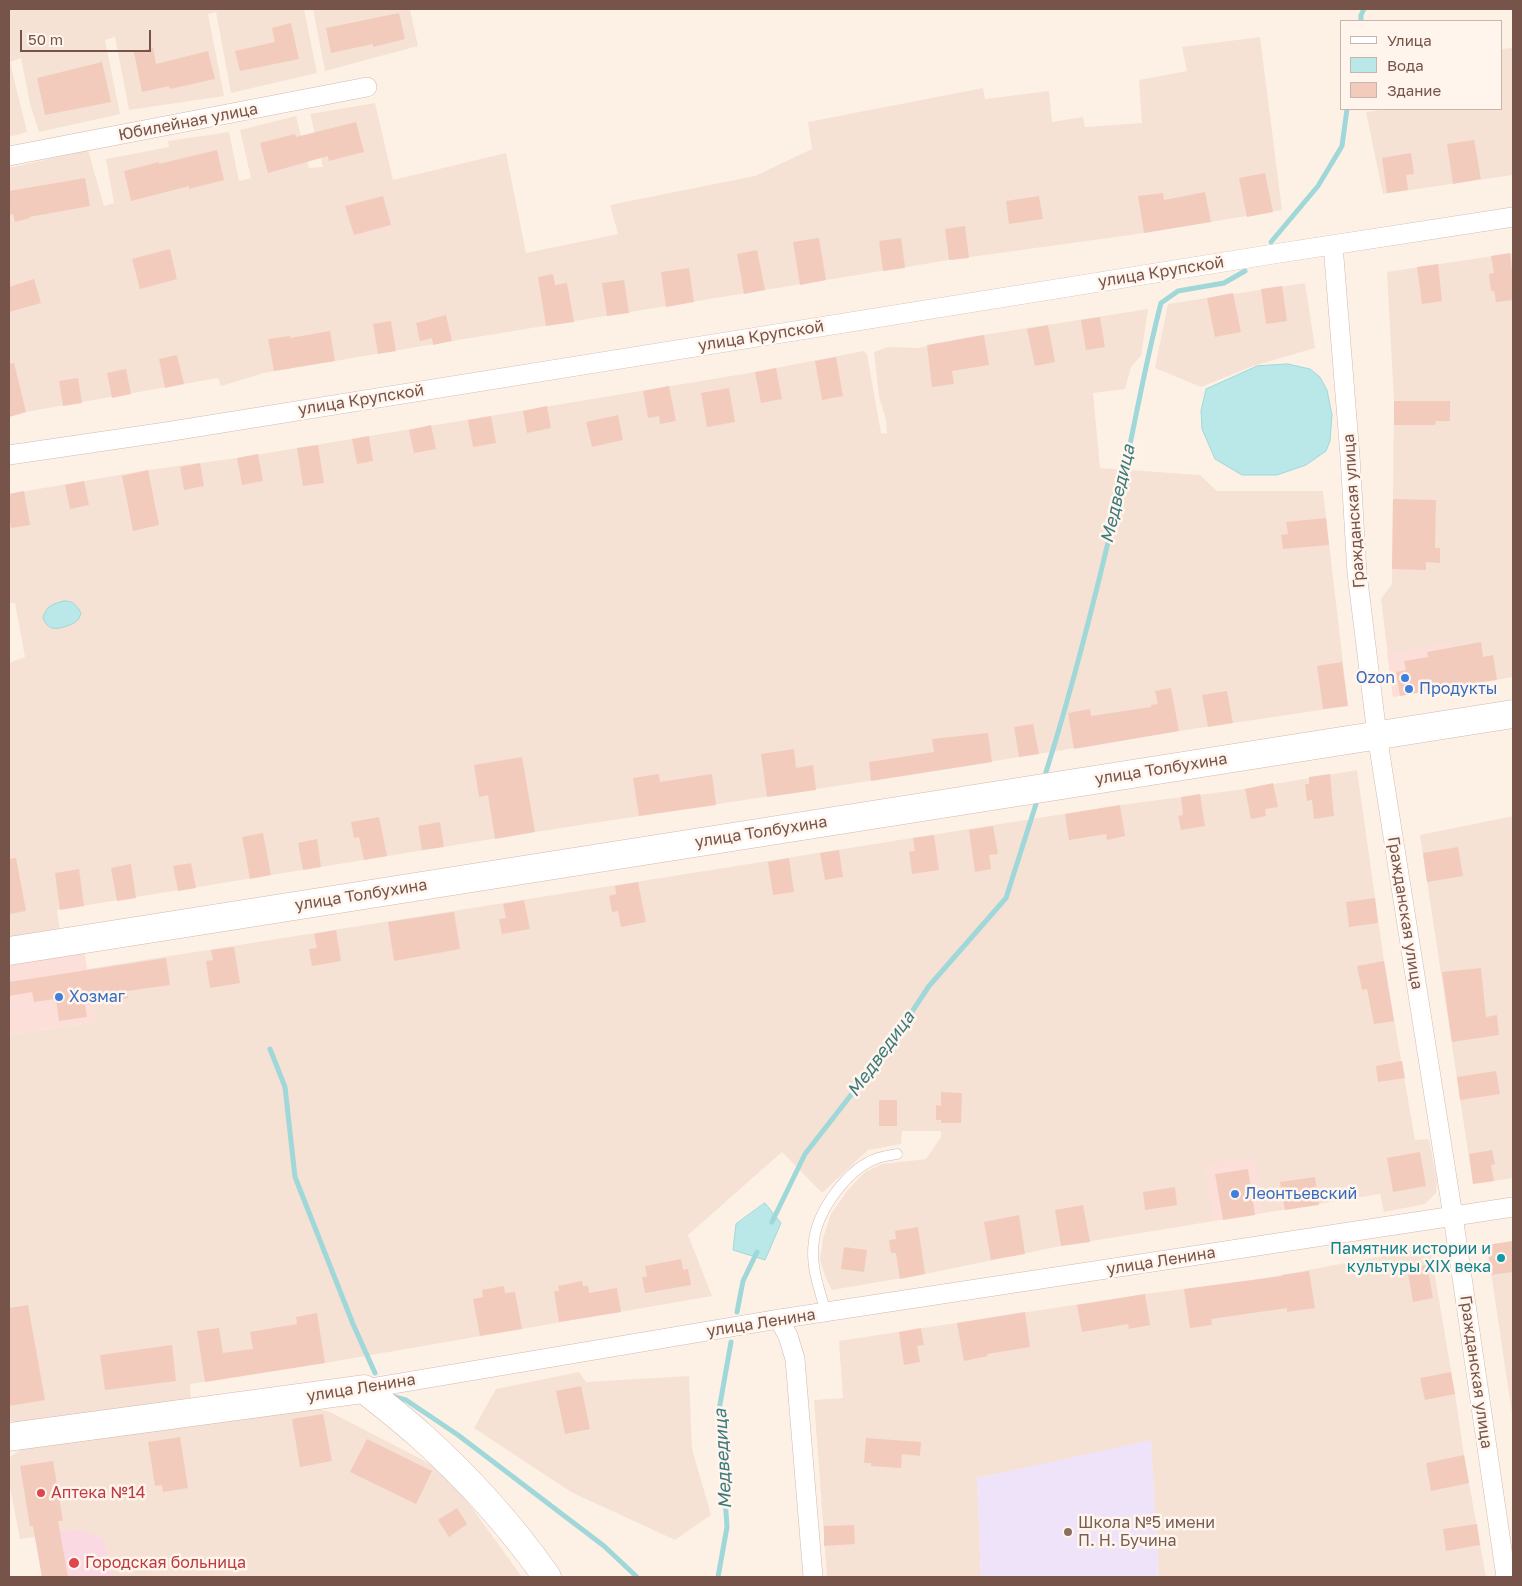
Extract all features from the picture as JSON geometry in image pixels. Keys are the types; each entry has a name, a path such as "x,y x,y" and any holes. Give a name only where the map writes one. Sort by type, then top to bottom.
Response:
{"main road":[{"name":"улица Толбухина","path":"9,951 1513,714"},
{"name":"улица Ленина","path":"9,1437 364,1389"},
{"path":"364,1389 445,1458 532,1555 547,1577"}],"street":[{"name":"Юбилейная улица","path":"9,156 367,87"},
{"name":"улица Крупской","path":"9,455 1513,217"},
{"name":"Гражданская улица","path":"1333,245 1350,456 1357,574 1377,735 1453,1216 1506,1577"},
{"name":"улица Ленина","path":"364,1389 779,1319 1513,1207"},
{"path":"779,1319 788,1336 795,1359 813,1577"}],"lane":[{"path":"826,1312 815,1275 814,1241 823,1211 840,1187 858,1168 878,1158 897,1154"}],"shaded area":[{"path":"9,9 304,9 317,73 231,93 216,12 208,14 224,96 129,110 115,37 105,40 120,114 39,132 30,104 21,58 10,62 27,132 9,137"},
{"path":"313,9 410,9 418,46 325,71"},
{"path":"1260,37 1282,210 1144,233 949,260 452,341 264,373 221,386 218,378 26,412 9,417 9,168 88,150 104,206 114,203 106,159 169,147 168,141 229,132 239,181 251,178 240,130 296,116 309,168 323,167 310,114 375,103 393,180 506,153 526,253 618,234 610,205 755,176 812,149 808,122 983,88 985,99 1049,91 1052,122 1083,117 1085,127 1142,123 1139,80 1187,71 1182,47"},
{"path":"1513,48 1513,175 1383,194 1366,112 1381,110 1502,110 1502,49"},
{"path":"1513,253 1513,677 1393,697 1381,599 1392,584 1394,401 1387,272"},
{"path":"1305,283 1315,348 1253,366 1201,387 1155,368 1168,304"},
{"path":"1148,309 1141,356 1131,367 1125,389 1093,393 1100,468 1200,475 1217,491 1323,491 1348,706 535,832 57,910 60,932 9,940 9,663 25,657 15,603 9,603 9,494 755,372 864,351 867,354 881,433 887,434 886,420 879,397 874,352 888,347 919,348 964,338"},
{"path":"1451,642 1460,686 1393,697 1387,654"},
{"path":"1357,770 1384,961 1415,1140 1429,1139 1437,1181 1436,1193 1425,1204 1384,1212 1380,1194 1061,1246 925,1274 832,1290 820,1260 823,1238 831,1214 847,1191 865,1172 882,1164 926,1159 941,1137 941,1131 902,1131 901,1144 868,1150 822,1193 782,1152 688,1235 712,1296 325,1363 190,1384 191,1398 24,1423 9,1421 9,1035 96,1021 88,969 1120,805 1245,789"},
{"path":"1513,816 1513,1178 1473,1184 1420,835"},
{"path":"84,950 96,1021 9,1035 9,962"},
{"path":"1255,1157 1263,1213 1213,1221 1205,1165"},
{"path":"1513,1241 1513,1420 1487,1245"},
{"path":"1430,1247 1486,1577 1159,1577 1151,1441 977,1478 981,1577 827,1577 814,1400 843,1398 839,1341 1145,1294 1261,1279"},
{"path":"579,1372 586,1382 689,1376 692,1449 711,1515 675,1540 571,1492 474,1428 496,1389"},
{"path":"309,1406 330,1412 446,1472 522,1577 112,1577 104,1539 35,1537 20,1539 9,1482 9,1461 10,1457 22,1449"},
{"name":"Школа №5 имени П. Н. Бучина","path":"1151,1440 1159,1577 981,1577 977,1478"},
{"name":"Городская больница","path":"79,1529 104,1539 112,1577 42,1577 35,1537"}],"water":[{"path":"1288,364 1310,369 1320,377 1327,390 1332,415 1330,441 1326,451 1306,465 1277,475 1242,475 1215,459 1202,429 1201,411 1206,389 1257,366"},
{"path":"64,601 72,602 76,605 81,613 79,618 70,625 52,628 47,625 43,618 46,611 53,605"},
{"path":"765,1203 781,1223 765,1260 733,1250 736,1224"}],"building":[{"path":"399,13 405,39 373,47 373,44 331,53 326,28"},
{"path":"291,23 299,59 240,71 235,51 275,42 272,28"},
{"path":"153,48 156,64 208,51 215,79 170,89 169,86 142,92 134,52"},
{"path":"102,62 111,102 45,115 37,78"},
{"path":"356,122 364,152 329,161 328,156 268,173 260,143 295,134 296,137"},
{"path":"1474,140 1481,179 1453,184 1447,144"},
{"path":"217,150 224,180 189,189 189,186 131,201 124,171"},
{"path":"1411,153 1414,174 1406,175 1408,190 1387,193 1382,158"},
{"path":"1265,173 1273,212 1247,217 1239,178"},
{"path":"85,178 90,206 29,217 15,222 13,214 9,215 9,191"},
{"path":"1205,192 1211,222 1144,233 1138,196 1163,193 1164,200"},
{"path":"383,196 391,225 354,235 345,206"},
{"path":"1039,196 1043,219 1009,224 1006,201"},
{"path":"965,226 969,258 949,260 945,229"},
{"path":"819,238 826,280 800,285 793,242"},
{"path":"901,238 905,268 883,271 879,241"},
{"path":"170,249 177,279 140,289 132,259"},
{"path":"757,250 765,290 744,294 737,254"},
{"path":"1510,253 1513,300 1496,302 1494,291 1491,291 1489,274 1494,273 1491,256"},
{"path":"1438,264 1442,301 1422,304 1417,267"},
{"path":"689,268 694,302 666,307 661,272"},
{"path":"553,274 555,285 567,283 574,322 546,326 538,277"},
{"path":"34,279 41,303 9,312 9,287"},
{"path":"624,280 629,313 607,316 602,283"},
{"path":"1282,286 1287,321 1266,324 1261,289"},
{"path":"1233,293 1241,332 1215,337 1207,298"},
{"path":"446,315 452,341 433,345 432,338 420,341 416,323"},
{"path":"1100,317 1105,347 1086,350 1081,320"},
{"path":"391,321 396,351 378,354 373,324"},
{"path":"1048,325 1055,362 1035,366 1027,329"},
{"path":"330,331 335,361 274,371 268,339 290,336 290,338"},
{"path":"984,335 989,365 952,371 954,384 932,387 927,345"},
{"path":"177,355 184,384 165,388 159,359"},
{"path":"836,357 843,396 822,400 815,361"},
{"path":"14,363 26,412 9,417 9,364"},
{"path":"776,368 782,399 761,403 755,372"},
{"path":"126,369 131,394 112,398 107,373"},
{"path":"78,378 82,403 63,406 59,381"},
{"path":"669,386 676,421 660,424 659,416 648,418 643,391"},
{"path":"729,388 735,422 707,427 701,393"},
{"path":"1394,401 1450,401 1450,421 1436,421 1435,425 1394,425"},
{"path":"547,406 551,428 527,433 523,411"},
{"path":"618,415 623,440 592,447 586,422"},
{"path":"491,416 496,443 473,447 468,420"},
{"path":"431,425 436,449 414,453 409,430"},
{"path":"369,436 373,461 357,464 352,439"},
{"path":"318,445 324,483 303,486 297,448"},
{"path":"258,454 263,481 242,485 237,458"},
{"path":"200,463 204,486 184,490 180,467"},
{"path":"148,470 159,525 133,531 122,476"},
{"path":"84,481 89,505 70,509 65,485"},
{"path":"24,491 30,525 11,528 9,494"},
{"path":"1393,499 1436,500 1435,548 1440,548 1440,563 1426,562 1426,570 1392,569"},
{"path":"1326,518 1329,545 1283,549 1281,535 1288,534 1286,522"},
{"path":"1481,642 1483,657 1493,655 1497,680 1400,696 1396,672 1406,670 1404,661 1428,657 1427,652"},
{"path":"1342,662 1348,706 1323,709 1317,666"},
{"path":"1171,688 1179,731 1074,749 1068,713 1090,709 1091,716 1151,707 1151,705 1158,704 1155,691"},
{"path":"1227,691 1233,723 1208,727 1202,695"},
{"path":"1033,724 1039,754 1019,757 1014,727"},
{"path":"988,733 992,762 871,781 869,762 934,752 932,739"},
{"path":"794,749 796,768 813,765 816,790 767,797 761,754"},
{"path":"522,757 535,832 495,839 488,795 479,797 474,765"},
{"path":"659,774 660,782 712,774 716,805 639,816 633,778"},
{"path":"1330,774 1334,816 1314,819 1312,800 1307,801 1305,784 1309,784 1309,777"},
{"path":"1273,783 1278,807 1265,809 1266,816 1251,819 1245,789"},
{"path":"1200,794 1205,826 1181,830 1178,816 1183,815 1181,797"},
{"path":"1120,805 1125,836 1107,840 1106,834 1069,840 1065,814"},
{"path":"379,817 387,856 364,860 359,837 354,838 351,822"},
{"path":"440,822 444,847 422,850 418,826"},
{"path":"993,826 998,854 989,855 991,869 975,872 969,830"},
{"path":"263,833 271,875 250,879 242,837"},
{"path":"934,835 939,870 912,874 909,852 915,851 913,838"},
{"path":"317,839 321,867 303,870 298,843"},
{"path":"1458,847 1463,876 1427,882 1423,853"},
{"path":"839,850 843,877 825,880 820,853"},
{"path":"16,858 26,911 9,914 9,859"},
{"path":"789,858 794,892 773,895 768,862"},
{"path":"191,863 196,888 178,891 173,866"},
{"path":"131,864 136,898 117,901 111,868"},
{"path":"79,869 84,906 60,910 55,873"},
{"path":"638,882 646,922 621,927 618,911 612,912 609,896 616,894 615,886"},
{"path":"1375,898 1378,923 1349,927 1346,902"},
{"path":"524,900 530,929 502,934 499,919 506,918 503,904"},
{"path":"454,912 460,949 394,961 388,922"},
{"path":"336,930 341,961 312,966 309,949 317,948 314,934"},
{"path":"234,947 240,983 210,988 206,961 213,960 211,950"},
{"path":"166,958 170,985 127,991 128,998 85,1004 87,1017 59,1021 56,999 34,1002 32,992 9,996 9,982"},
{"path":"1384,961 1394,1021 1374,1024 1367,989 1362,990 1357,966"},
{"path":"1481,968 1486,1017 1497,1015 1499,1035 1452,1042 1442,972"},
{"path":"1402,1061 1405,1078 1378,1082 1376,1066"},
{"path":"1496,1071 1500,1094 1460,1100 1457,1077"},
{"path":"941,1092 962,1093 961,1123 941,1123 941,1120 936,1120 936,1105 941,1106"},
{"path":"879,1100 897,1100 897,1126 879,1126"},
{"path":"1492,1150 1495,1164 1491,1165 1494,1181 1473,1184 1469,1154"},
{"path":"1420,1152 1426,1186 1393,1192 1387,1158"},
{"name":"Леонтьевский","path":"1248,1169 1255,1215 1223,1220 1215,1174"},
{"path":"1315,1177 1319,1205 1285,1210 1280,1182"},
{"path":"1175,1187 1177,1205 1145,1210 1143,1192"},
{"path":"1083,1205 1090,1242 1061,1246 1055,1210"},
{"path":"1019,1215 1025,1254 991,1260 984,1222"},
{"path":"918,1227 925,1274 900,1279 896,1253 891,1253 889,1240 896,1239 895,1231"},
{"name":"Памятник истории и культуры XIX века","path":"1513,1241 1513,1272 1491,1275 1487,1245"},
{"path":"844,1247 867,1250 864,1272 841,1269"},
{"path":"681,1259 683,1270 688,1269 691,1285 645,1293 642,1277 647,1277 645,1266"},
{"path":"1427,1265 1433,1298 1413,1302 1407,1268"},
{"path":"1309,1271 1315,1308 1287,1312 1287,1308 1211,1319 1212,1325 1190,1328 1184,1289"},
{"path":"582,1281 583,1286 588,1286 589,1293 617,1288 621,1312 559,1322 554,1291 559,1291 558,1286"},
{"path":"504,1286 505,1293 515,1292 522,1329 480,1336 473,1299 483,1297 482,1290"},
{"path":"1145,1294 1150,1325 1129,1329 1128,1324 1082,1332 1077,1305"},
{"path":"28,1305 45,1400 9,1406 9,1308"},
{"path":"1025,1312 1030,1347 987,1354 988,1356 964,1361 957,1323"},
{"path":"317,1313 325,1363 205,1382 197,1331 219,1328 223,1353 253,1349 250,1332 297,1324 296,1317"},
{"path":"921,1328 924,1345 917,1346 920,1362 904,1365 899,1332"},
{"path":"172,1345 176,1381 105,1390 100,1355"},
{"path":"1451,1372 1455,1394 1425,1400 1420,1378"},
{"path":"581,1386 590,1429 565,1434 556,1391"},
{"path":"323,1414 332,1461 300,1467 292,1419"},
{"path":"180,1437 188,1488 163,1492 162,1485 155,1486 148,1442"},
{"path":"866,1438 921,1442 920,1456 902,1454 901,1468 871,1466 871,1463 864,1463"},
{"path":"367,1439 432,1471 416,1504 350,1472"},
{"path":"1464,1455 1469,1483 1431,1491 1426,1463"},
{"path":"53,1461 63,1521 58,1521 68,1577 42,1577 33,1526 30,1526 20,1466"},
{"path":"457,1508 467,1524 449,1537 438,1520"},
{"path":"1477,1524 1480,1545 1446,1551 1443,1529"},
{"path":"854,1525 855,1544 824,1546 824,1526"}],"waterway":[{"name":"Медведица","path":"1361,20 1364,9"},
{"name":"Медведица","path":"1271,242 1318,186 1342,146 1347,110"},
{"name":"Медведица","path":"1046,772 1076,671 1102,568 1161,303 1178,291 1224,283 1245,271"},
{"name":"Медведица","path":"772,1222 805,1154 890,1045 929,986 1006,898 1036,804"},
{"path":"270,1049 285,1087 295,1177 353,1324 375,1373"},
{"name":"Медведица","path":"737,1312 743,1281 757,1252"},
{"name":"Медведица","path":"718,1577 727,1527 719,1410 731,1342"},
{"path":"391,1396 406,1400 458,1435 604,1546 637,1577"}],"place":[{"name":"Ozon","path":"1405,678"},
{"name":"Продукты","path":"1409,689"},
{"name":"Хозмаг","path":"59,997"},
{"name":"Леонтьевский","path":"1235,1194"},
{"name":"Памятник истории и культуры XIX века","path":"1501,1258"},
{"name":"Аптека №14","path":"41,1493"},
{"name":"Школа №5 имени П. Н. Бучина","path":"1068,1532"},
{"name":"Городская больница","path":"74,1563"}]}
